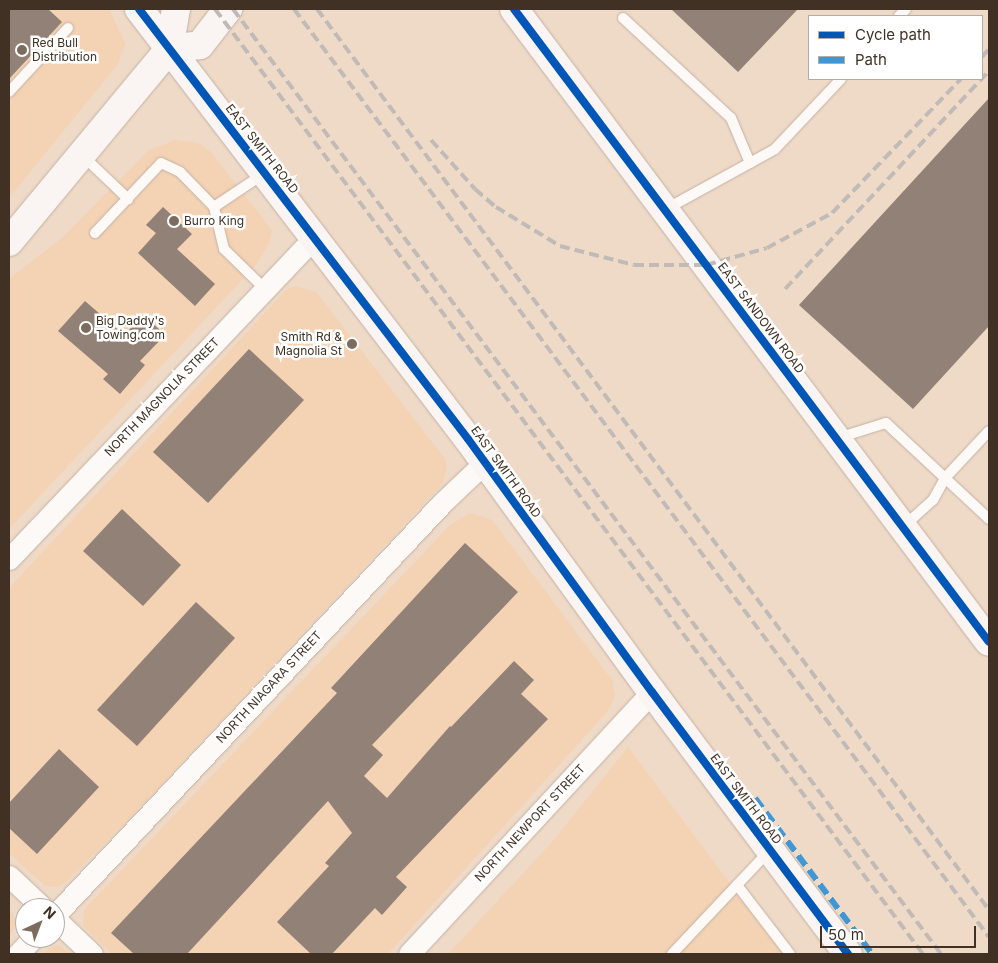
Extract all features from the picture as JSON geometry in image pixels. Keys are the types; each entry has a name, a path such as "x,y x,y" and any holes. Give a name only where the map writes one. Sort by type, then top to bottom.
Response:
{"street":[{"name":"EAST SMITH ROAD","path":"139,9 316,236 485,462 652,692 848,954"},
{"path":"9,242 169,49 176,9"},
{"path":"169,49 200,45 228,9"},
{"name":"EAST SANDOWN ROAD","path":"514,9 989,642"},
{"name":"NORTH MAGNOLIA STREET","path":"9,559 316,236"},
{"name":"NORTH NIAGARA STREET","path":"65,904 442,503 485,462"},
{"name":"NORTH NEWPORT STREET","path":"409,954 652,692"},
{"path":"9,876 32,898"},
{"path":"65,928 92,954"}],"lane":[{"path":"623,18 731,118 750,163"},
{"path":"9,92 68,28"},
{"path":"665,210 775,149 840,80"},
{"path":"82,155 128,199"},
{"path":"95,233 161,163 180,172 214,207 224,249 265,289"},
{"path":"214,207 266,172"},
{"path":"837,438 886,423 989,519"},
{"path":"903,527 933,500 945,478 989,431"},
{"path":"672,954 770,850"},
{"path":"737,885 790,954"}],"shaded area":[{"path":"9,9 109,9 125,43 118,64 9,198"},
{"path":"176,140 199,143 211,152 272,231 270,241 257,264 9,529 9,279 63,237 149,150"},
{"path":"296,286 317,293 445,459 447,467 443,483 130,818 65,883 58,887 45,886 9,853 9,588 286,290"},
{"path":"470,513 492,520 612,680 615,696 607,712 388,954 112,954 83,926 84,910 449,526"},
{"path":"628,747 783,954 448,954 552,842"},
{"path":"9,908 15,918 15,926 9,937"},
{"path":"50,948 63,948 72,954 44,954"}],"building":[{"name":"Red Bull Distribution","path":"9,9 48,9 62,22 9,79"},
{"path":"671,9 798,9 738,72"},
{"path":"989,98 989,326 913,409 799,305"},
{"path":"163,207 192,234 177,249 215,284 195,306 138,253 156,233 146,225"},
{"path":"85,301 124,335 144,315 165,335 140,361 145,365 120,394 103,379 108,374 58,331"},
{"path":"249,349 304,400 208,503 153,452"},
{"path":"122,509 181,565 143,606 83,551"},
{"path":"465,543 518,592 372,745 383,755 364,776 387,798 450,726 514,661 534,680 521,694 548,719 396,877 407,887 382,915 375,908 332,954 311,954 277,922 329,866 325,863 352,833 328,801 187,954 134,954 111,933 337,693 331,688"},
{"path":"196,602 235,638 137,746 97,710"},
{"path":"59,749 99,787 37,854 9,828 9,803"}],"railway":[{"path":"215,9 923,954"},
{"path":"233,9 941,954"},
{"path":"294,9 989,937"},
{"path":"317,9 989,910"},
{"path":"983,56 989,49"},
{"path":"983,77 989,71"},
{"path":"431,140 475,189 496,207 560,246 634,265 706,265 767,248 832,213 960,80"},
{"path":"785,289 981,80"}],"marked path":[{"path":"755,798 872,954"}],"cycle path":[{"path":"139,9 468,439 652,692 848,954"},
{"path":"514,9 989,642"}],"place":[{"name":"Red Bull Distribution","path":"22,50"},
{"name":"Burro King","path":"174,221"},
{"name":"Big Daddy's Towing.com","path":"86,328"},
{"name":"Smith Rd & Magnolia St","path":"352,344"}]}
